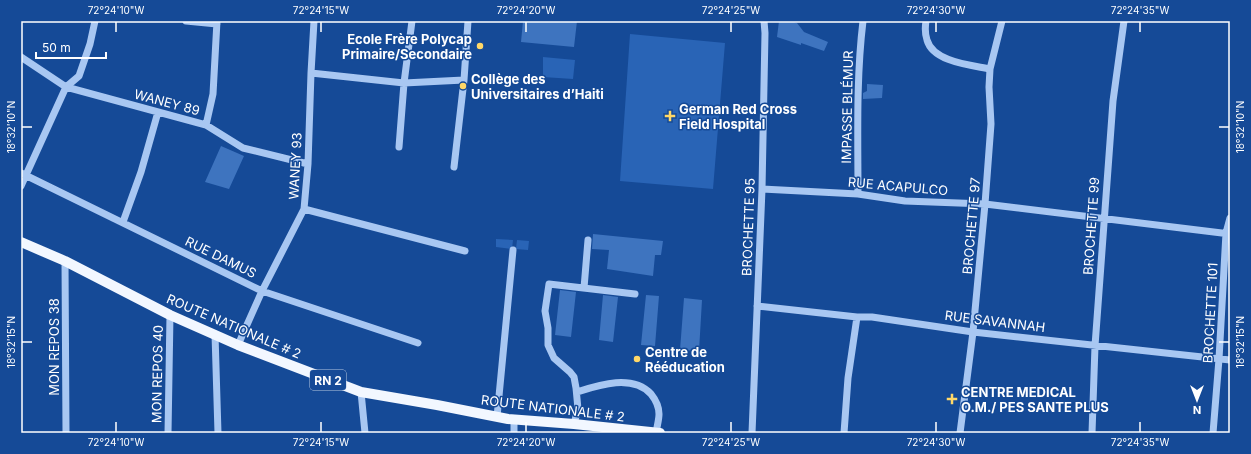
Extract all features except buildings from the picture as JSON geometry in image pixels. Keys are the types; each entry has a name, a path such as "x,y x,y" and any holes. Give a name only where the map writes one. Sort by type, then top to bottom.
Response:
{"main road":[{"name":"ROUTE NATIONALE # 2","path":"21,242 65,261 170,315 238,345 361,392 437,404 497,417 574,424 613,431 660,433"}],"street":[{"path":"21,186 23,174 66,87 79,76 90,44 94,21"},
{"path":"186,21 217,23 213,94 206,125"},
{"name":"WANEY 93","path":"238,345 262,290 304,209 308,164 310,72 314,21"},
{"path":"399,147 404,83 412,21"},
{"path":"454,167 464,80 468,21"},
{"name":"BROCHETTE 95","path":"752,433 762,190 764,21"},
{"path":"765,33 770,21"},
{"name":"IMPASSE BLÉMUR","path":"858,194 858,88 863,21"},
{"path":"926,21 926,40 929,45 942,57 990,69"},
{"name":"BROCHETTE 97","path":"960,433 973,332 985,204 991,124 989,87 990,69 1002,21"},
{"name":"BROCHETTE 99","path":"1092,433 1095,346 1113,101 1124,21"},
{"name":"WANEY 89","path":"21,57 66,87 206,125 242,148 308,164"},
{"path":"310,72 404,83 464,80"},
{"path":"123,222 141,172 158,112"},
{"name":"RUE DAMUS","path":"23,174 262,290 418,343"},
{"name":"RUE ACAPULCO","path":"762,190 858,194 905,201 985,204 1228,234"},
{"path":"304,209 465,251"},
{"name":"BROCHETTE 101","path":"1213,433 1230,218"},
{"path":"584,288 588,240"},
{"path":"497,417 513,250"},
{"name":"MON REPOS 38","path":"65,261 66,433"},
{"path":"574,424 578,410 574,377 554,358 548,345 548,328 545,311 549,284 636,294"},
{"name":"RUE SAVANNAH","path":"757,306 857,317 872,317 973,332 1230,360"},
{"name":"MON REPOS 40","path":"168,433 170,315"},
{"path":"844,433 848,378 857,317"},
{"path":"1222,320 1230,321"},
{"path":"215,334 218,433"},
{"path":"577,392 618,383 637,385 647,390 654,397 659,413 656,432"},
{"path":"361,392 365,433"},
{"path":"514,419 514,433"}],"shaded area":[{"path":"630,34 725,43 713,189 620,181"},
{"path":"543,57 575,60 573,79 543,77"},
{"path":"496,239 513,240 512,249 496,247"},
{"path":"517,240 529,241 528,250 516,249"}],"place":[{"name":"Ecole Frère Polycap Primaire/Secondaire","path":"480,46"},
{"name":"Collège des Universitaires d’Haiti","path":"463,86"},
{"name":"German Red Cross Field Hospital","path":"670,116"},
{"name":"Centre de Rééducation","path":"637,359"},
{"name":"CENTRE MEDICAL O.M./ PES SANTE PLUS","path":"952,399"}]}
